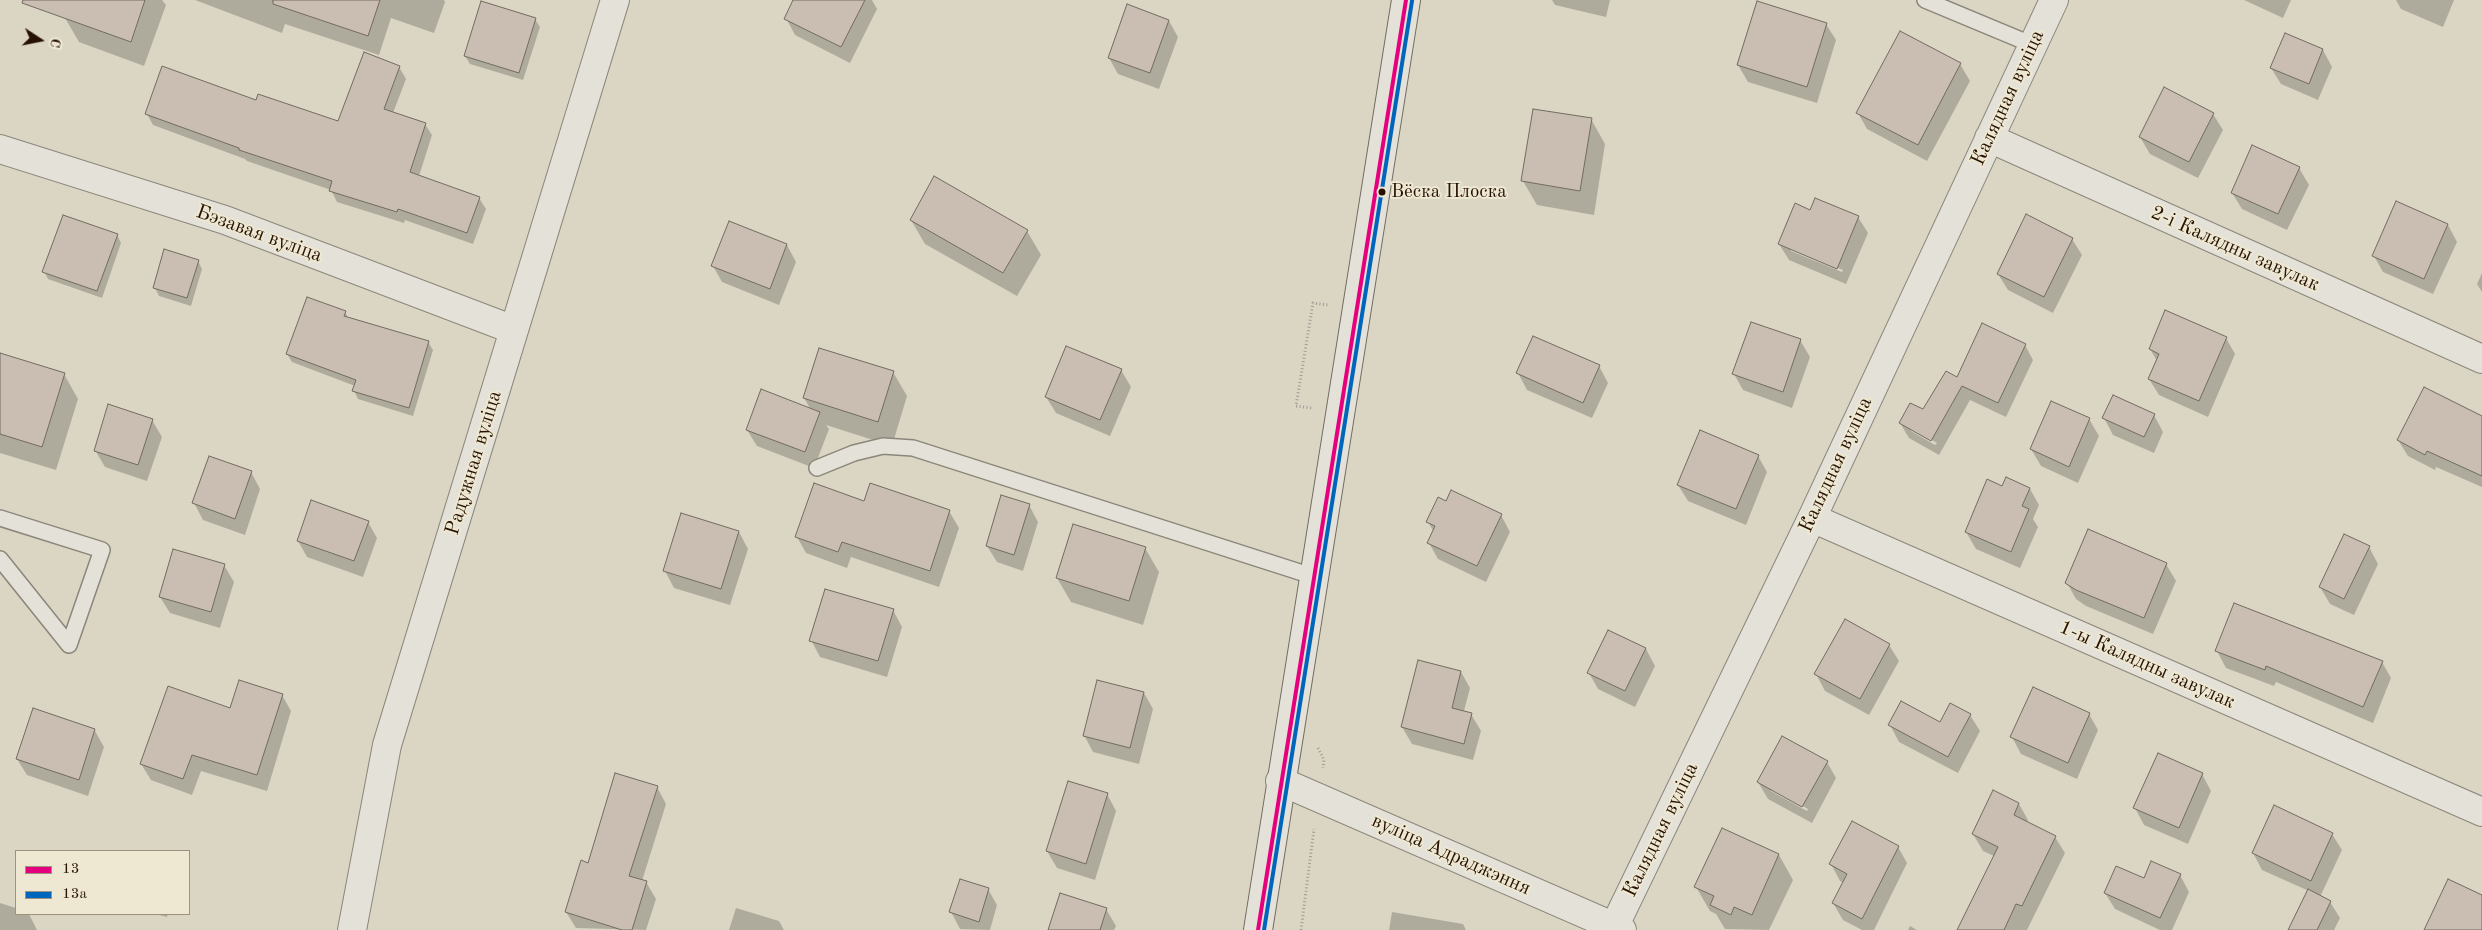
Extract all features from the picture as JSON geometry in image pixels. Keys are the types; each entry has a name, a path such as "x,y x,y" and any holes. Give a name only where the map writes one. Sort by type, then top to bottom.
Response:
{"street":[{"name":"Радужная вуліца","path":"352,930 387,745 615,0"},
{"path":"1258,930 1312,576 1406,0"},
{"name":"Калядная вуліца","path":"1618,928 2054,0"},
{"name":"2-і Калядны завулак","path":"1988,138 2482,359"},
{"name":"Бэзавая вуліца","path":"0,149 225,220 514,330"},
{"name":"1-ы Калядны завулак","path":"1812,518 2482,812"},
{"name":"вуліца Адраджэння","path":"1280,781 1618,928"}],"lane":[{"path":"1925,0 2033,45"},
{"path":"817,468 854,453 883,446 913,448 1312,576"},
{"path":"0,518 102,550 69,645 0,559"}],"building":[{"path":"23,0 145,0 131,42 22,3"},
{"path":"273,0 380,0 368,36 273,4"},
{"path":"793,0 865,0 841,47 784,19"},
{"path":"481,1 536,18 519,73 464,56"},
{"path":"1757,1 1827,23 1807,87 1737,65"},
{"path":"1127,4 1169,20 1150,73 1108,58"},
{"path":"1900,31 1961,63 1918,145 1856,113"},
{"path":"2285,33 2323,49 2309,84 2270,68"},
{"path":"364,52 400,66 384,109 426,123 410,172 480,197 467,233 398,209 397,212 329,191 332,181 239,150 239,148 145,114 162,66 256,100 258,94 338,121"},
{"path":"2164,87 2214,113 2189,162 2139,137"},
{"path":"1533,109 1592,118 1580,191 1521,181"},
{"path":"2252,145 2300,167 2278,214 2231,193"},
{"path":"934,176 1028,230 1003,273 910,220"},
{"path":"1815,198 1859,216 1837,269 1778,244 1795,203 1810,210"},
{"path":"2396,201 2448,224 2424,279 2372,256"},
{"path":"2026,214 2073,238 2044,297 1997,274"},
{"path":"63,215 118,234 97,291 42,272"},
{"path":"729,221 787,244 770,289 711,266"},
{"path":"164,249 199,260 187,298 153,288"},
{"path":"307,297 346,311 344,316 429,341 409,408 352,391 356,380 286,354"},
{"path":"2165,310 2227,337 2199,401 2148,379 2159,354 2149,349"},
{"path":"1751,322 1801,339 1783,392 1732,374"},
{"path":"1982,323 2026,344 1998,403 1962,386 1931,441 1899,423 1910,403 1923,409 1946,371 1957,377"},
{"path":"1533,336 1600,365 1583,403 1516,373"},
{"path":"1066,346 1122,369 1100,420 1045,397"},
{"path":"819,348 894,371 878,422 803,398"},
{"path":"0,353 65,373 42,447 0,434"},
{"path":"2424,387 2482,416 2482,476 2427,451 2425,455 2397,440"},
{"path":"761,389 820,412 805,452 746,430"},
{"path":"2113,395 2155,414 2144,437 2102,418"},
{"path":"2051,401 2090,418 2069,467 2030,449"},
{"path":"108,404 153,419 138,465 94,451"},
{"path":"1700,430 1759,455 1736,509 1677,485"},
{"path":"209,456 252,471 235,519 192,503"},
{"path":"2006,477 2030,488 2022,506 2029,509 2011,552 1965,532 1987,479 2002,486"},
{"path":"814,483 864,501 870,483 950,510 930,571 842,542 838,552 795,537"},
{"path":"1451,490 1502,514 1477,566 1427,543 1435,526 1426,522 1438,497 1446,501"},
{"path":"1001,495 1030,504 1014,555 986,546"},
{"path":"311,500 369,521 354,561 297,541"},
{"path":"681,513 739,531 721,589 663,571"},
{"path":"1073,524 1146,547 1129,601 1056,578"},
{"path":"2088,529 2167,563 2144,618 2076,590 2065,583"},
{"path":"2344,534 2370,546 2344,599 2319,587"},
{"path":"173,549 225,564 211,612 159,597"},
{"path":"825,589 894,609 878,661 809,641"},
{"path":"2234,603 2383,661 2363,707 2266,666 2265,670 2215,651"},
{"path":"1845,619 1890,644 1860,699 1814,674"},
{"path":"1608,630 1646,648 1625,691 1587,673"},
{"path":"1418,660 1461,671 1452,708 1472,713 1464,744 1401,727"},
{"path":"239,680 283,694 257,775 192,755 183,779 140,764 168,686 230,708"},
{"path":"1097,680 1144,692 1130,748 1083,736"},
{"path":"2033,687 2090,713 2068,763 2010,737"},
{"path":"1901,701 1940,722 1950,703 1971,714 1948,757 1888,725"},
{"path":"33,708 95,729 79,780 16,759"},
{"path":"1782,736 1828,761 1802,807 1757,782"},
{"path":"2158,753 2203,773 2179,828 2133,808"},
{"path":"615,773 658,786 629,876 647,881 632,930 622,930 565,912 581,860 588,863"},
{"path":"1068,781 1108,793 1086,864 1046,851"},
{"path":"1993,790 2019,803 2014,815 2056,836 2022,906 2016,904 2004,930 1957,930 1998,847 1972,834"},
{"path":"2274,805 2333,833 2311,881 2252,853"},
{"path":"1852,821 1899,846 1862,919 1832,903 1847,874 1829,864"},
{"path":"1722,828 1779,854 1752,915 1734,907 1731,915 1710,905 1714,896 1694,887"},
{"path":"2151,861 2181,874 2160,918 2104,893 2116,866 2144,878"},
{"path":"960,879 989,888 979,922 949,912"},
{"path":"2448,879 2482,895 2482,930 2424,930"},
{"path":"2308,889 2331,901 2317,930 2288,930"},
{"path":"1060,893 1107,908 1100,930 1048,930"}],"transit line":[{"name":"13","path":"1258,930 1406,0"},
{"name":"13а","path":"1264,930 1412,1"}],"place":[{"name":"Вёска Плоска","path":"1382,192"}]}
